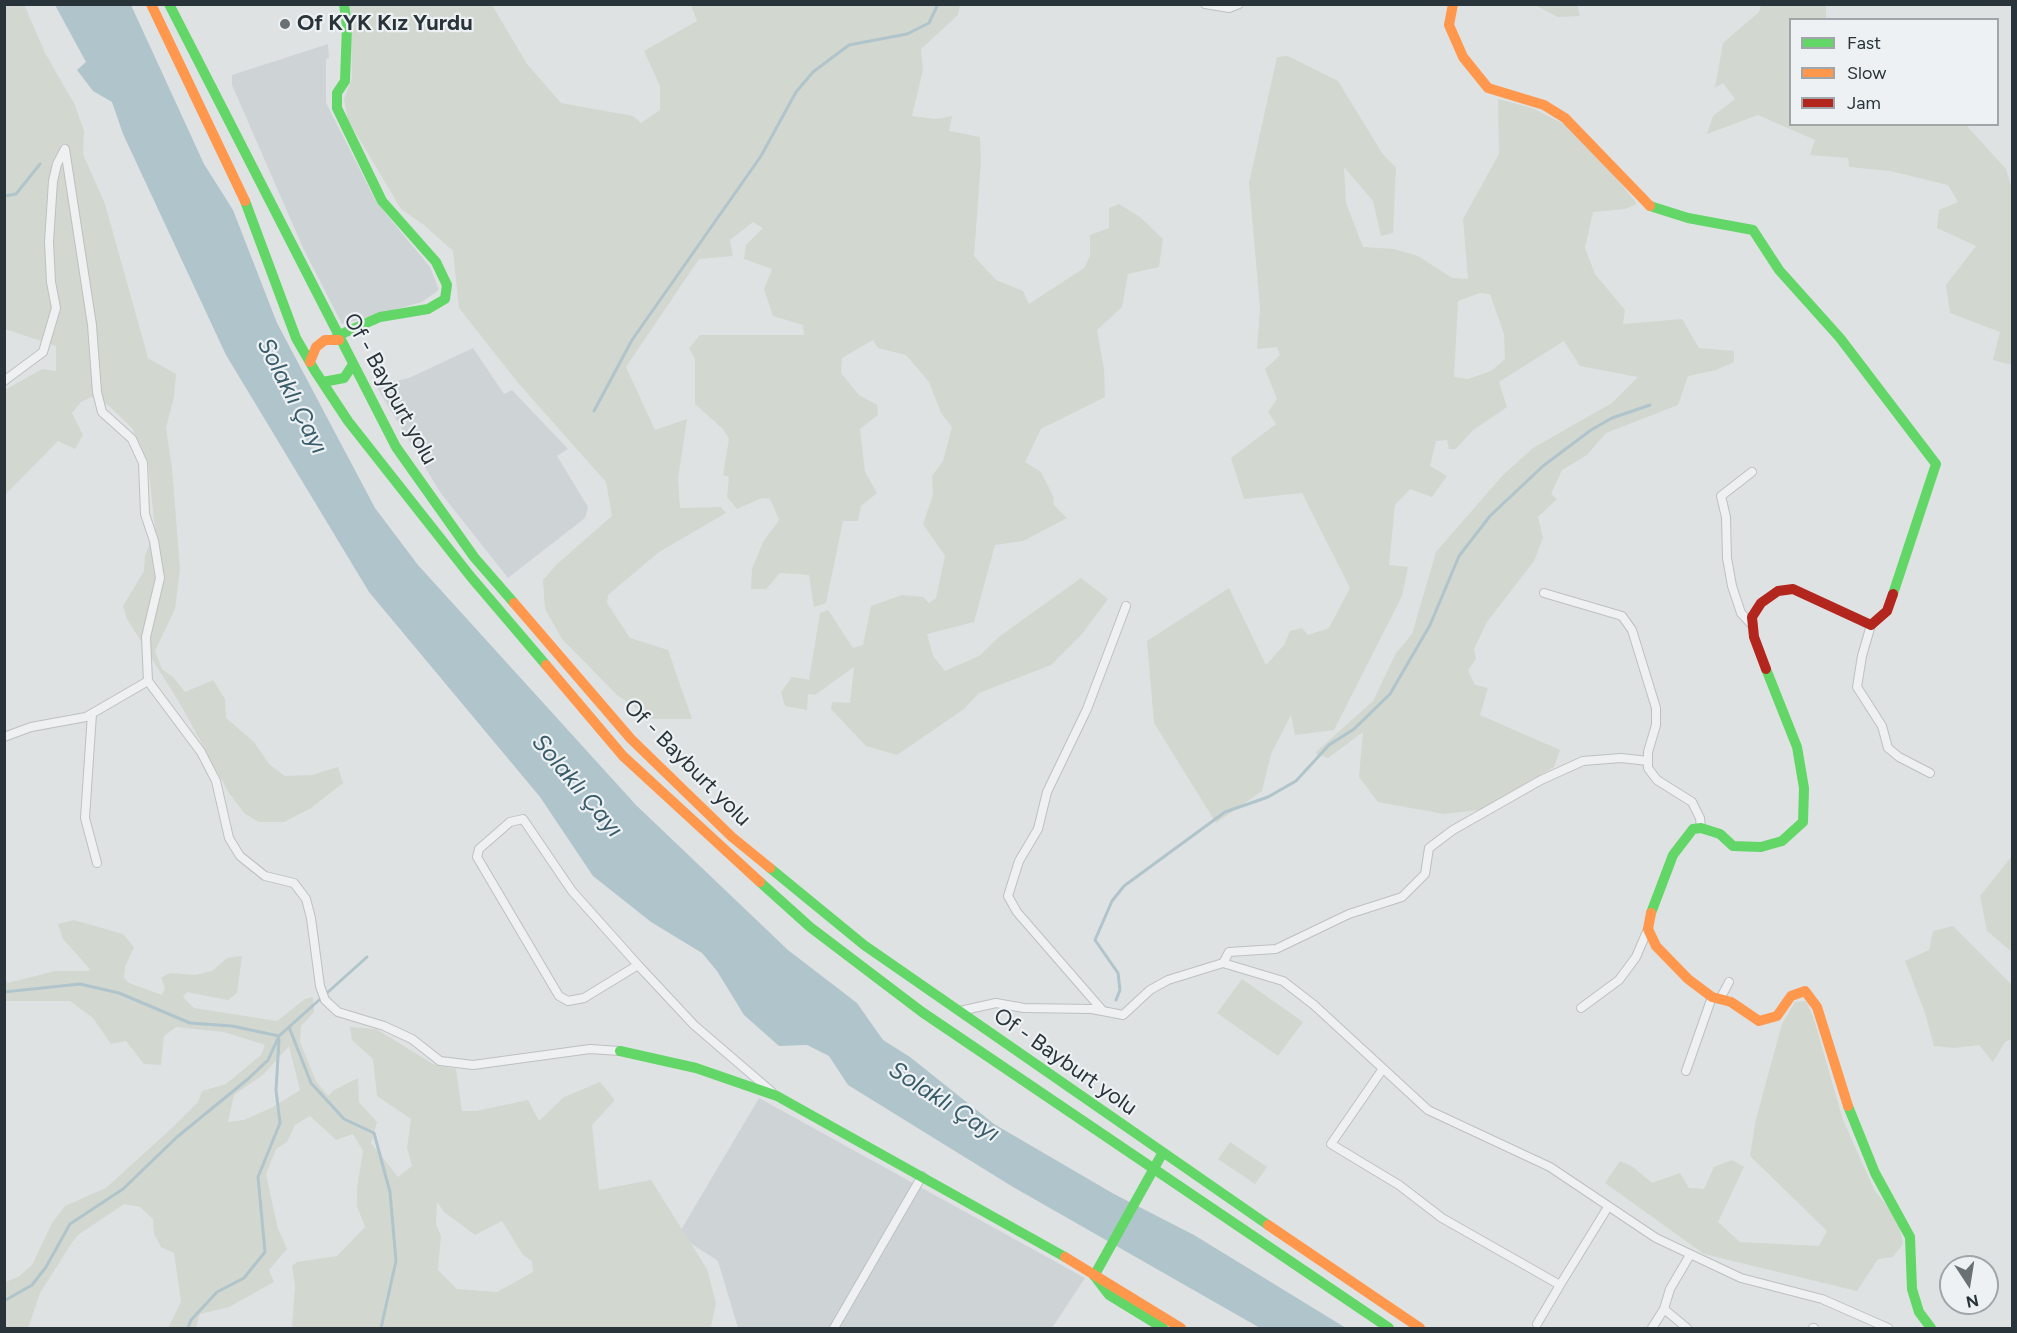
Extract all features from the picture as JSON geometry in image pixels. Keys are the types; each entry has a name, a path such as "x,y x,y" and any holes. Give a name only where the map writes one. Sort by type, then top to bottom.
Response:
{"main road":[{"name":"Of - Bayburt yolu","path":"151,4 242,193 296,338 310,362 348,421 471,577 623,756 689,819 810,927 903,998 1150,1172 1389,1329"},
{"name":"Of - Bayburt yolu","path":"169,4 352,366 396,447 474,557 631,739 732,837 864,945 1162,1154 1420,1329"},
{"path":"310,362 316,347 325,340 338,338 380,317 428,309 445,299 447,285 436,262 382,201 337,108 337,93 345,81 347,26 344,4"},
{"path":"1453,4 1449,25 1462,57 1488,88 1544,105 1565,118 1649,206 1688,218 1753,230 1779,270 1847,346 1936,464 1887,611 1871,625 1793,589 1778,591 1761,603 1752,617 1754,637 1797,747 1804,788 1803,822 1782,841 1761,847 1733,846 1720,834 1701,828 1693,829 1673,855 1653,903 1648,929 1656,946 1688,979 1716,998 1731,1002 1759,1021 1777,1016 1791,996 1805,991 1817,1007 1854,1126 1875,1173 1910,1237 1912,1289 1919,1312 1931,1329"},
{"path":"323,382 344,378 352,366"},
{"path":"620,1051 696,1068 777,1096 922,1176 1094,1276 1114,1285 1181,1329"},
{"path":"1094,1276 1162,1154"},
{"path":"1094,1276 1109,1295 1163,1329"}],"street":[{"path":"1205,4 1228,8 1239,4"},
{"path":"4,381 43,352 56,308 51,282 49,242 53,181 57,164 65,149 92,325 97,392 102,412 132,439 143,463 145,514 154,541 160,578 146,637 148,681 201,752 216,781 229,838 240,856 265,876 294,883 306,899 311,918 320,986 325,1000 338,1012 384,1026 412,1039 440,1061 473,1065 590,1049 620,1051"},
{"path":"1752,472 1721,496 1726,517 1727,558 1732,586 1741,614 1753,626"},
{"path":"1544,593 1622,616 1632,630 1656,708 1656,725 1648,768 1657,780 1692,802 1700,818 1701,828"},
{"path":"1103,1011 1017,912 1008,896 1019,861 1038,829 1047,792 1087,709 1126,606"},
{"path":"1871,625 1862,656 1857,687 1882,726 1888,748 1899,757 1930,773"},
{"path":"4,737 32,727 92,714 148,681"},
{"path":"92,714 85,818 97,863"},
{"path":"1223,963 1228,952 1276,949 1349,915 1402,897 1425,874 1429,848 1453,830 1541,780 1583,761 1621,758 1648,761"},
{"path":"638,965 584,998 568,1001 559,996 477,857 479,849 510,822 522,819 572,891 638,965 694,1025 777,1096"},
{"path":"1581,1008 1619,980 1635,957 1648,929"},
{"path":"958,1011 996,1003 1024,1008 1062,1007 1123,1015 1150,990 1168,980 1223,963 1283,981 1314,1005 1428,1110 1550,1167 1656,1238 1690,1256 1741,1278 1822,1299 1888,1329"},
{"path":"1686,1071 1716,998 1729,982"},
{"path":"1382,1070 1331,1144 1399,1185 1442,1218 1560,1285"},
{"path":"834,1329 922,1176"},
{"path":"1537,1324 1608,1207"},
{"path":"1652,1329 1664,1309 1670,1289 1690,1256"},
{"path":"1664,1309 1687,1329"}],"shaded area":[{"path":"24,4 45,53 75,105 84,131 83,154 105,204 148,358 176,374 174,397 166,428 172,468 180,569 175,609 155,651 162,669 173,677 185,692 213,680 225,699 226,718 254,742 269,764 285,776 312,775 338,767 343,783 311,808 284,822 259,822 245,814 229,793 179,702 127,619 123,606 144,571 145,556 155,530 148,462 132,428 108,405 91,397 81,402 72,413 83,435 75,449 58,441 5,495 5,390 42,369 56,371 56,346 5,329 5,5"},
{"path":"350,5 492,5 527,64 561,103 633,116 641,123 660,110 660,86 644,51 697,21 691,5 960,5 958,15 921,49 923,70 912,116 936,119 952,116 949,131 980,137 981,161 974,256 996,280 1023,291 1029,304 1084,268 1090,256 1090,235 1109,228 1109,208 1119,204 1140,217 1163,239 1159,267 1128,274 1122,307 1097,330 1104,369 1105,397 1041,429 1025,462 1041,472 1054,498 1053,504 1067,518 1023,541 995,545 974,622 927,634 933,656 945,671 979,656 1000,636 1081,578 1108,599 1082,634 1051,665 979,693 964,709 897,755 866,746 831,709 832,702 850,703 854,667 815,695 808,694 807,710 785,706 781,692 792,677 809,680 820,613 828,610 853,648 863,645 871,606 902,595 923,597 929,603 936,598 945,556 923,524 933,495 932,476 943,461 952,427 941,413 929,382 906,355 878,348 873,340 842,358 841,373 859,395 877,405 878,415 860,429 865,472 877,493 861,506 858,521 843,521 826,603 814,607 809,575 780,573 766,589 751,589 752,569 763,542 779,520 770,499 762,498 737,509 727,497 729,477 723,475 729,439 723,429 695,404 695,359 689,348 700,335 804,335 803,325 773,316 764,289 772,269 744,259 746,245 763,228 753,222 730,240 733,256 699,259 626,367 655,430 687,419 678,479 680,508 721,507 726,513 659,552 608,595 607,603 630,638 668,650 692,719 653,719 617,695 562,639 545,609 543,580 557,564 612,516 606,482 519,384 459,308 453,251 424,225 401,209 348,120 344,99 352,78"},
{"path":"1535,5 1577,5 1580,16 1558,17"},
{"path":"1761,5 1826,5 1826,18 1789,18 1789,126 1967,126 2006,169 2012,189 2012,365 1993,360 2000,332 1950,313 1946,285 1976,246 1937,228 1939,210 1958,202 1948,185 1890,171 1849,167 1848,158 1810,155 1815,140 1758,115 1707,134 1713,116 1735,99 1723,83 1715,88 1723,43 1759,12"},
{"path":"328,44 326,103 377,203 430,267 439,290 422,302 342,324 304,250 232,85 232,75"},
{"path":"1288,56 1338,81 1382,153 1396,168 1393,233 1381,236 1373,201 1344,167 1346,203 1363,247 1394,249 1418,256 1452,278 1468,279 1463,219 1499,154 1498,99 1532,108 1566,125 1610,170 1637,204 1625,209 1593,212 1585,248 1595,274 1625,310 1623,324 1682,319 1699,348 1734,351 1734,362 1716,370 1688,376 1678,405 1606,433 1587,455 1562,470 1551,494 1557,499 1538,517 1543,538 1534,561 1487,622 1474,649 1476,659 1468,670 1475,685 1488,688 1480,715 1560,750 1554,767 1480,810 1444,814 1378,802 1359,777 1363,732 1328,758 1315,753 1373,701 1396,653 1412,634 1436,552 1502,476 1533,448 1612,403 1638,377 1580,366 1564,341 1499,382 1507,407 1472,431 1456,449 1449,449 1447,440 1436,441 1430,466 1447,476 1432,497 1410,489 1395,505 1389,565 1408,567 1402,596 1334,730 1295,735 1291,715 1271,754 1262,791 1216,823 1154,723 1147,641 1229,588 1266,665 1284,645 1290,631 1302,628 1308,635 1329,628 1350,588 1302,493 1244,499 1231,458 1276,424 1268,412 1277,399 1265,369 1280,355 1277,347 1257,349 1260,308 1249,183 1277,57","holes":["1480,293 1490,294 1504,334 1505,359 1491,371 1468,379 1454,377 1458,301"]},
{"path":"473,348 504,394 512,390 568,449 557,456 588,507 585,518 508,578 440,492 376,386 409,378"},
{"path":"2012,856 2012,952 1987,931 1980,896"},
{"path":"74,920 123,934 134,947 125,967 124,978 129,983 162,995 165,988 161,978 170,973 195,975 212,971 227,958 242,956 237,993 228,1000 187,992 183,997 194,1008 277,1021 305,999 313,997 314,1012 301,1026 300,1042 316,1081 328,1096 334,1090 358,1078 359,1102 377,1122 371,1143 398,1177 412,1166 407,1148 411,1119 377,1096 373,1059 352,1040 350,1027 376,1029 433,1064 456,1069 462,1111 476,1111 528,1100 539,1121 564,1097 600,1082 615,1100 592,1125 599,1190 651,1180 707,1269 716,1303 711,1326 708,1328 292,1328 295,1285 292,1266 297,1262 337,1256 365,1227 357,1206 357,1188 363,1151 353,1134 336,1140 310,1116 295,1125 287,1142 276,1149 266,1174 278,1229 287,1249 269,1270 274,1282 229,1307 200,1314 196,1328 168,1328 181,1302 174,1253 161,1247 154,1234 153,1219 140,1207 124,1204 78,1235 71,1244 40,1293 28,1328 5,1328 5,1282 18,1277 32,1265 52,1223 65,1206 106,1188 198,1102 202,1091 226,1084 261,1055 265,1045 224,1032 176,1027 164,1036 161,1065 144,1064 126,1041 111,1044 93,1018 70,1001 5,1001 5,979 8,983 55,971 88,971 90,969 63,939 58,924","holes":["289,1046 300,1090 273,1107 244,1120 228,1122 234,1095 264,1074","437,1202 444,1212 475,1235 502,1221 523,1255 532,1261 533,1272 497,1292 457,1289 438,1270 441,1236 436,1224"]},
{"path":"1953,926 2012,985 2012,1039 2005,1042 1993,1062 1979,1045 1954,1048 1934,1046 1925,1013 1905,961 1929,950 1933,931"},
{"path":"1242,979 1303,1022 1278,1056 1217,1013"},
{"path":"1806,1001 1813,1016 1843,1120 1875,1191 1898,1219 1903,1244 1893,1257 1878,1259 1857,1291 1704,1254 1605,1183 1620,1161 1633,1167 1652,1183 1680,1173 1689,1188 1704,1189 1714,1167 1732,1160 1744,1167 1718,1222 1740,1242 1819,1246 1827,1231 1750,1156 1756,1119 1782,1024 1795,1002"},
{"path":"759,1098 1085,1278 1052,1328 738,1328 718,1261 678,1235"},
{"path":"1230,1142 1267,1167 1255,1184 1218,1159"}],"water":[{"name":"Solaklı Çayı","path":"55,5 131,5 204,164 233,210 277,323 375,508 418,565 636,805 788,950 857,1003 883,1040 910,1057 994,1124 1114,1194 1194,1235 1346,1328 1260,1328 1013,1187 848,1085 829,1056 807,1045 779,1046 744,1015 717,971 702,953 651,922 593,876 540,797 369,592 226,355 123,134 112,102 93,91 77,70 86,62"}],"waterway":[{"path":"594,411 632,340 761,156 796,92 813,72 849,45 907,34 929,23 938,4"},
{"path":"4,196 16,194 40,164"},
{"path":"1116,1000 1120,990 1118,973 1095,940 1112,901 1124,886 1225,812 1268,797 1296,781 1329,745 1354,729 1390,694 1430,625 1459,556 1490,516 1543,466 1591,430 1612,418 1650,405"},
{"path":"4,992 80,984 119,993 190,1023 232,1026 279,1036 367,957"},
{"path":"289,1027 311,1083 344,1119 374,1133 390,1192 396,1261 381,1328"},
{"path":"4,1301 32,1285 46,1267 70,1224 123,1189 177,1137 248,1079 268,1060 279,1036"},
{"path":"188,1328 191,1320 217,1292 244,1278 265,1252 258,1177 280,1123 276,1090 279,1040"}],"traffic: fast":[{"path":"169,4 396,447 474,557 514,603"},
{"path":"337,336 380,317 428,309 445,299 447,285 436,262 382,201 337,108 337,93 345,81 347,26 344,4"},
{"path":"245,201 296,338 315,371 348,421 471,577 546,665"},
{"path":"1650,206 1688,218 1753,230 1779,270 1840,338 1936,464 1893,594"},
{"path":"323,382 344,378 352,366"},
{"path":"1651,913 1673,855 1693,829 1701,828 1720,834 1733,846 1761,847 1782,841 1803,822 1804,788 1797,747 1766,669"},
{"path":"770,868 864,945 1268,1225"},
{"path":"760,882 810,927 922,1012 1389,1328"},
{"path":"620,1051 696,1068 777,1096 1065,1257"},
{"path":"1848,1106 1875,1173 1910,1237 1912,1289 1919,1312 1931,1328"},
{"path":"1094,1276 1162,1154"},
{"path":"1096,1278 1109,1295 1163,1328"}],"traffic: slow":[{"path":"151,4 245,201"},
{"path":"1453,4 1449,25 1463,57 1488,88 1544,105 1565,118 1650,206"},
{"path":"310,362 316,347 325,340 339,340"},
{"path":"514,603 631,739 732,837 770,868"},
{"path":"546,665 623,756 760,882"},
{"path":"1651,913 1648,929 1656,946 1688,979 1712,997 1731,1002 1759,1021 1777,1016 1791,996 1805,991 1817,1007 1848,1106"},
{"path":"1268,1225 1420,1328"},
{"path":"1065,1257 1181,1328"}],"traffic: jam":[{"path":"1766,669 1754,637 1752,617 1761,603 1778,591 1793,589 1871,625 1887,611 1893,594"}],"place":[{"name":"Of KYK Kız Yurdu","path":"285,24"}]}
